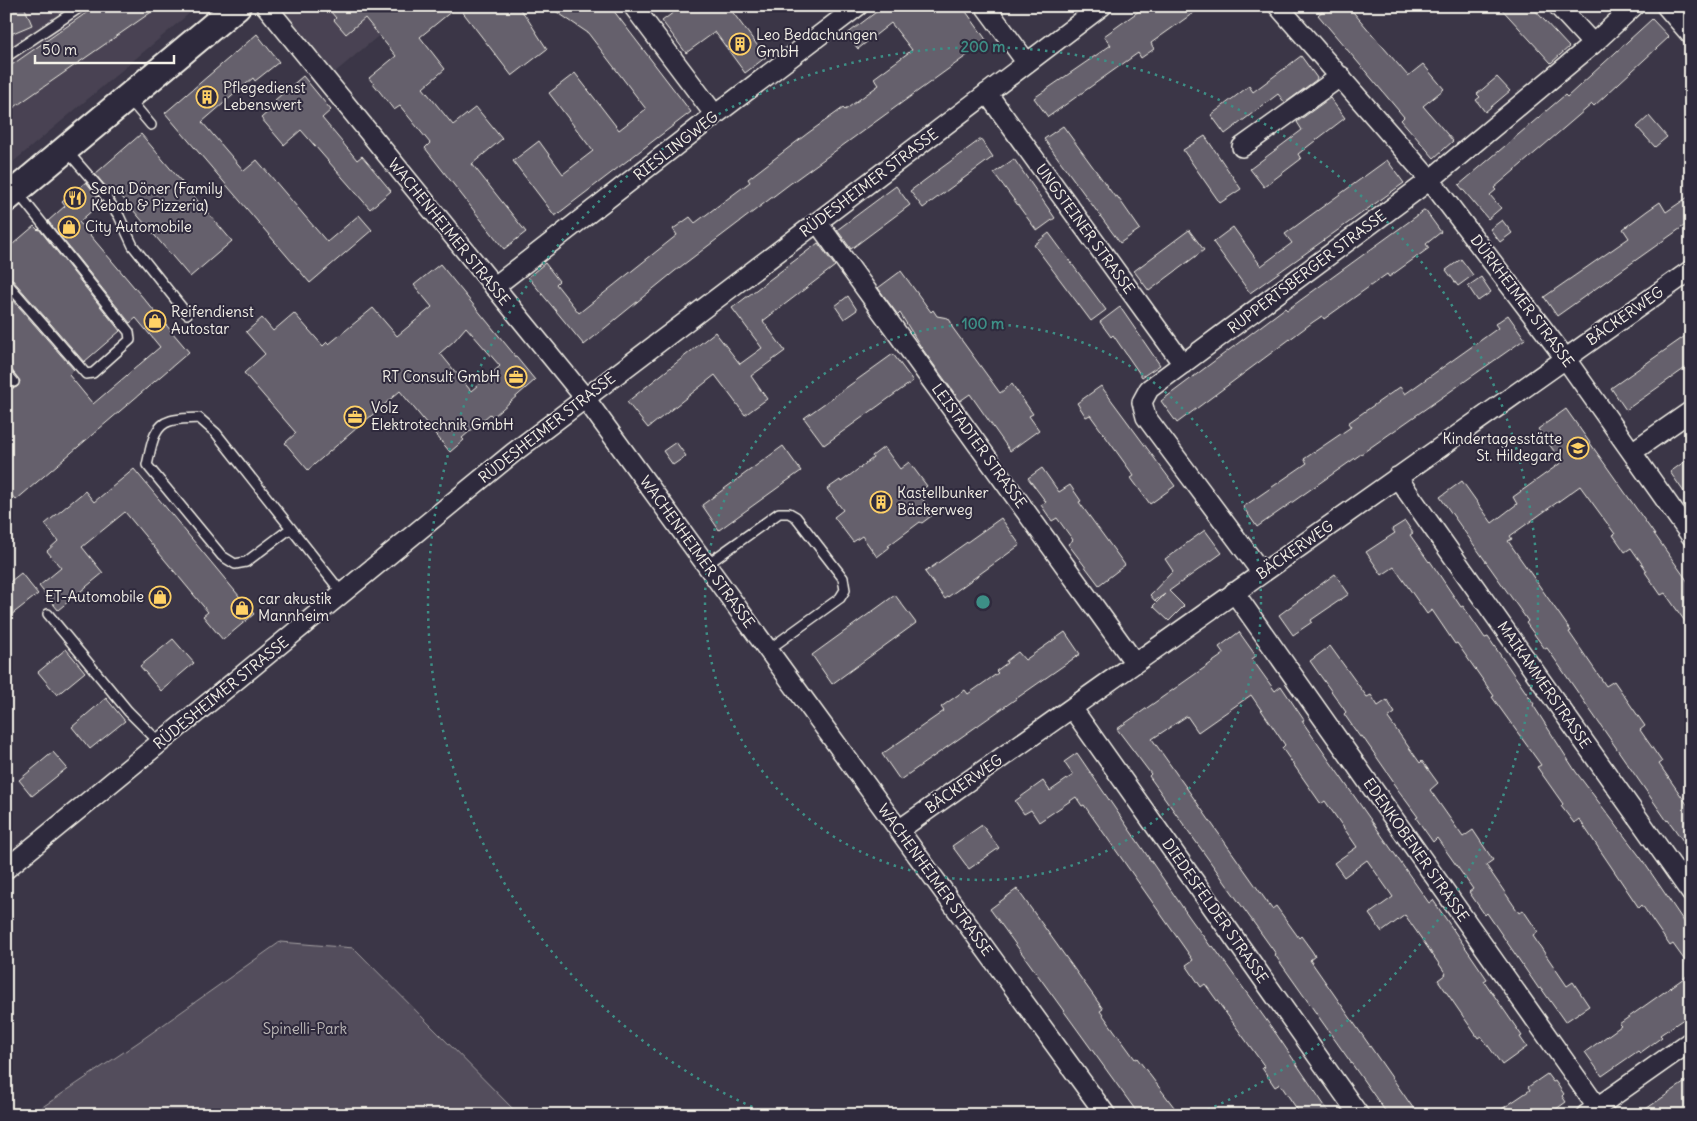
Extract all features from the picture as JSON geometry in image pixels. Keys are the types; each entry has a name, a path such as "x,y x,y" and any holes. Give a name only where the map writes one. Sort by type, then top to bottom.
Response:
{"main road":[{"path":"12,195 237,6"}],"street":[{"name":"WACHENHEIMER STRASSE","path":"266,6 584,398 1106,1115"},
{"path":"633,6 715,115"},
{"name":"RIESLINGWEG","path":"494,287 858,6"},
{"path":"985,6 1027,63"},
{"name":"RÜDESHEIMER STRASSE","path":"6,869 506,459 1102,6"},
{"name":"DÜRKHEIMER STRASSE","path":"1278,6 1430,180 1565,358 1690,535"},
{"path":"1558,6 1593,44"},
{"name":"RUPPERTSBERGER STRASSE","path":"1262,573 1146,417 1142,402 1149,389 1430,180 1593,44 1634,6"},
{"path":"1666,6 1691,36"},
{"path":"1242,147 1341,76"},
{"name":"UNGSTEINER STRASSE","path":"987,93 1183,364"},
{"name":"LEISTADTER STRASSE","path":"823,230 1135,663"},
{"name":"BÄCKERWEG","path":"899,830 1691,270"},
{"path":"1632,452 1691,411"},
{"name":"MAIKAMMERSTRASSE","path":"1397,477 1691,893"},
{"name":"EDENKOBENER STRASSE","path":"1234,592 1592,1111"},
{"name":"DIEDESFELDER STRASSE","path":"1072,708 1359,1115"},
{"path":"1592,1111 1691,1041"}],"lane":[{"path":"6,57 82,6"},
{"path":"128,97 151,125"},
{"path":"66,149 101,190 119,216 133,246 187,314"},
{"path":"6,282 86,374 93,373 130,340 130,332 12,195"},
{"path":"6,373 14,382"},
{"path":"291,528 246,562 236,564 222,556 147,465 154,438 161,426 169,421 199,418 216,433 291,528 342,593"},
{"path":"706,565 779,513 789,513 796,517 843,578 845,590 840,598 768,650"},
{"path":"48,614 128,711 160,743"}],"shaded area":[{"path":"6,6 198,6 6,168"},
{"path":"278,6 403,6 407,12 334,73"}],"green space":[{"name":"Spinelli-Park","path":"280,942 354,948 519,1115 29,1115 143,1039"}],"building":[{"path":"6,6 24,6 32,25 6,36"},
{"path":"96,6 160,6 6,113 6,69"},
{"path":"326,6 458,6 420,37 445,69 423,88 453,125 476,107 502,139 472,164 526,232 504,249 425,148 430,143 400,106 394,110 369,78 396,56 365,18 346,34 334,20 336,18"},
{"path":"458,6 517,6 547,49 512,76"},
{"path":"548,6 610,6 691,112 555,216 513,161 539,141 563,174 593,151 549,93 575,73 619,130 646,109 588,33"},
{"path":"682,6 728,6 766,57 745,73 715,32 686,53 662,21"},
{"path":"884,6 962,6 987,41 791,183 675,271 584,345 528,277 545,263 559,281 556,284 579,313 677,235 673,229 690,217 695,223 750,182 748,179 808,133 843,108 845,110 879,85 874,78 912,50 891,23 858,49 847,34"},
{"path":"1146,6 1203,6 1151,43 1154,49 1141,58 1138,53 1048,117 1034,98 1111,45 1104,36"},
{"path":"1328,6 1348,6 1408,76 1423,64 1444,89 1423,106 1453,141 1434,158 1401,120 1404,117 1318,15"},
{"path":"1499,6 1531,6 1569,47 1551,63"},
{"path":"1652,19 1669,37 1594,106 1592,104 1494,188 1496,190 1490,195 1501,208 1488,219 1459,185 1565,95 1567,97"},
{"path":"257,34 279,62 255,81 253,78 202,122 244,171 257,160 327,242 359,215 372,230 310,283 165,113"},
{"path":"1301,56 1317,78 1316,80 1285,103 1278,94 1225,134 1211,115 1249,86 1253,92"},
{"path":"303,76 331,110 322,118 357,160 362,156 391,191 370,209 301,130 284,145 261,118 278,103 275,100"},
{"path":"1497,77 1510,91 1485,112 1476,100 1480,97 1477,94"},
{"path":"1330,98 1345,118 1298,154 1301,159 1264,187 1250,169 1302,130 1297,122"},
{"path":"1649,116 1667,137 1655,147 1637,127"},
{"path":"1063,126 1140,229 1120,243 1044,139"},
{"path":"141,134 232,241 190,277 116,190 112,194 95,174"},
{"path":"1205,136 1241,189 1220,203 1183,150"},
{"path":"981,139 993,157 923,208 910,191"},
{"path":"1014,159 1055,218 1037,231 994,173"},
{"path":"1387,160 1404,183 1250,293 1213,242 1233,227 1261,266 1292,243 1285,234"},
{"path":"86,182 102,202 79,222 189,352 16,500 6,489 6,383 15,388 20,381 11,369 6,367 6,292 74,370 69,375 93,404 160,347 136,318 130,323 48,221 65,206 62,202"},
{"path":"896,186 910,205 851,249 837,230"},
{"path":"1691,195 1691,221 1557,316 1544,297 1629,238 1623,229 1647,211 1660,202 1666,212"},
{"path":"1425,210 1441,232 1426,244 1429,248 1389,277 1387,274 1324,319 1322,316 1313,322 1177,423 1161,401 1285,308 1287,310"},
{"path":"1502,220 1512,233 1500,242 1490,229"},
{"path":"34,226 39,229 120,331 84,362 11,278 6,276 6,250"},
{"path":"1189,230 1204,250 1149,291 1134,271"},
{"path":"1049,233 1106,310 1091,321 1034,245"},
{"path":"818,243 835,266 763,321 785,351 751,376 767,399 745,415 715,375 648,428 627,402 715,332 740,364 762,348 732,308"},
{"path":"1461,259 1473,275 1458,286 1446,270"},
{"path":"440,264 535,380 493,417 490,414 462,438 464,440 450,452 400,391 308,470 285,443 296,433 244,373 265,354 246,332 262,318 273,331 294,313 323,346 327,342 329,344 373,308 397,336 432,307 414,285","holes":["466,327 500,366 471,391 440,353"]},
{"path":"901,271 931,312 933,310 937,316 948,318 952,327 1000,393 1012,384 1033,414 1029,416 1039,430 1010,451 970,394 960,401 921,347 900,313 898,315 878,288"},
{"path":"1481,277 1491,292 1478,301 1468,286"},
{"path":"848,296 857,310 844,319 835,306"},
{"path":"1120,307 1160,365 1142,377 1113,335 1111,337 1100,322"},
{"path":"1508,315 1525,339 1257,527 1243,507 1307,463 1304,459 1351,427 1348,423 1400,387 1405,394 1498,328 1495,324"},
{"path":"1691,332 1691,364 1626,410 1611,388"},
{"path":"893,354 913,381 824,445 804,418"},
{"path":"1101,386 1175,486 1150,504 1131,478 1134,476 1090,415 1086,417 1077,403"},
{"path":"1566,409 1691,586 1691,630 1665,593 1661,595 1631,548 1625,552 1613,535 1615,534 1580,486 1510,536 1512,539 1508,541 1571,631 1569,632 1606,686 1614,681 1645,726 1640,730 1662,762 1659,764 1691,810 1691,852 1667,821 1547,648 1545,649 1526,623 1528,621 1440,497 1462,481 1492,523 1517,504 1513,497 1562,462 1538,429"},
{"path":"676,442 686,456 673,465 663,451"},
{"path":"783,446 801,471 719,530 702,505"},
{"name":"Kastellbunker Bäckerweg","path":"884,447 900,469 909,462 927,486 918,493 934,514 888,546 890,547 877,557 862,536 853,542 834,517 843,510 827,489 840,480 841,482 873,458 872,456"},
{"path":"1691,457 1691,502 1670,472"},
{"path":"1042,468 1059,492 1070,485 1081,501 1079,502 1125,565 1099,585 1068,544 1073,540 1057,518 1052,521 1041,505 1046,502 1028,478"},
{"path":"134,469 254,614 223,640 203,616 208,612 125,512 82,547 103,573 58,610 39,586 61,568 47,551 58,541 45,524 85,491 94,502"},
{"path":"1001,518 1020,545 945,599 925,572"},
{"path":"1405,521 1413,533 1410,535 1461,607 1463,606 1485,638 1488,637 1534,704 1576,772 1641,858 1691,932 1691,969 1673,944 1670,946 1642,905 1639,908 1579,819 1574,823 1561,806 1563,804 1537,767 1541,765 1432,610 1427,614 1394,567 1382,575 1366,552 1395,533 1392,529"},
{"path":"1205,530 1222,553 1169,591 1184,606 1169,621 1153,606 1165,594 1155,601 1150,595 1173,571 1165,559"},
{"path":"21,573 38,594 6,619 6,585"},
{"path":"1335,574 1349,594 1293,635 1279,615"},
{"path":"895,595 916,623 832,684 812,655"},
{"path":"1065,632 1080,654 900,780 882,754 944,711 941,707 965,690 968,694 998,673 996,671 1018,652 1025,660"},
{"path":"1239,632 1256,656 1252,659 1275,691 1281,686 1304,720 1302,721 1429,903 1433,900 1487,979 1484,981 1522,1036 1520,1037 1527,1047 1502,1065 1481,1036 1478,1038 1438,980 1446,974 1405,915 1382,932 1369,914 1393,897 1367,860 1344,877 1334,863 1357,847 1325,801 1321,804 1282,748 1285,745 1251,695 1198,732 1187,716 1152,739 1272,909 1276,906 1299,938 1301,936 1312,951 1315,956 1310,960 1418,1115 1388,1115 1149,776 1151,774 1117,729 1224,654 1219,647"},
{"path":"173,639 194,663 161,691 140,666"},
{"path":"1330,646 1367,697 1371,695 1378,706 1387,700 1395,713 1388,718 1420,763 1422,761 1438,783 1430,790 1463,837 1473,830 1493,860 1486,865 1519,913 1523,910 1538,932 1533,936 1567,986 1573,982 1589,1006 1565,1022 1541,988 1539,989 1487,913 1485,915 1469,892 1473,889 1437,838 1433,842 1394,782 1344,714 1346,712 1310,661"},
{"path":"66,649 85,672 57,695 38,672"},
{"path":"106,698 125,721 90,749 72,727"},
{"path":"53,752 67,768 32,796 19,780"},
{"path":"1077,753 1190,918 1211,947 1213,946 1277,1035 1331,1115 1301,1115 1280,1084 1275,1087 1262,1068 1265,1067 1205,984 1201,987 1186,965 1193,960 1084,805 1082,806 1076,797 1039,822 1031,810 1024,814 1015,801 1043,781 1050,791 1073,775 1064,762"},
{"path":"982,825 999,848 969,869 952,846"},
{"path":"1017,889 1103,1009 1100,1011 1135,1059 1137,1058 1180,1115 1139,1115 990,909"},
{"path":"1691,973 1691,1014 1660,1035 1662,1037 1640,1053 1638,1051 1602,1076 1585,1052 1621,1026 1619,1024"},
{"path":"1547,1074 1553,1082 1555,1081 1564,1094 1562,1096 1566,1102 1548,1115 1493,1115 1530,1090 1528,1087"},
{"path":"1691,1078 1691,1115 1637,1115"}],"place":[{"name":"Leo Bedachungen GmbH","path":"740,44"},
{"name":"Pflegedienst Lebenswert","path":"207,97"},
{"name":"Sena Döner (Family Kebab & Pizzeria)","path":"75,198"},
{"name":"City Automobile","path":"69,227"},
{"name":"Reifendienst Autostar","path":"155,321"},
{"name":"RT Consult GmbH","path":"516,377"},
{"name":"Volz Elektrotechnik GmbH","path":"355,417"},
{"name":"Kindertagesstätte St. Hildegard","path":"1578,448"},
{"name":"Kastellbunker Bäckerweg","path":"881,502"},
{"name":"ET-Automobile","path":"160,597"},
{"name":"car akustik Mannheim","path":"242,608"}]}
